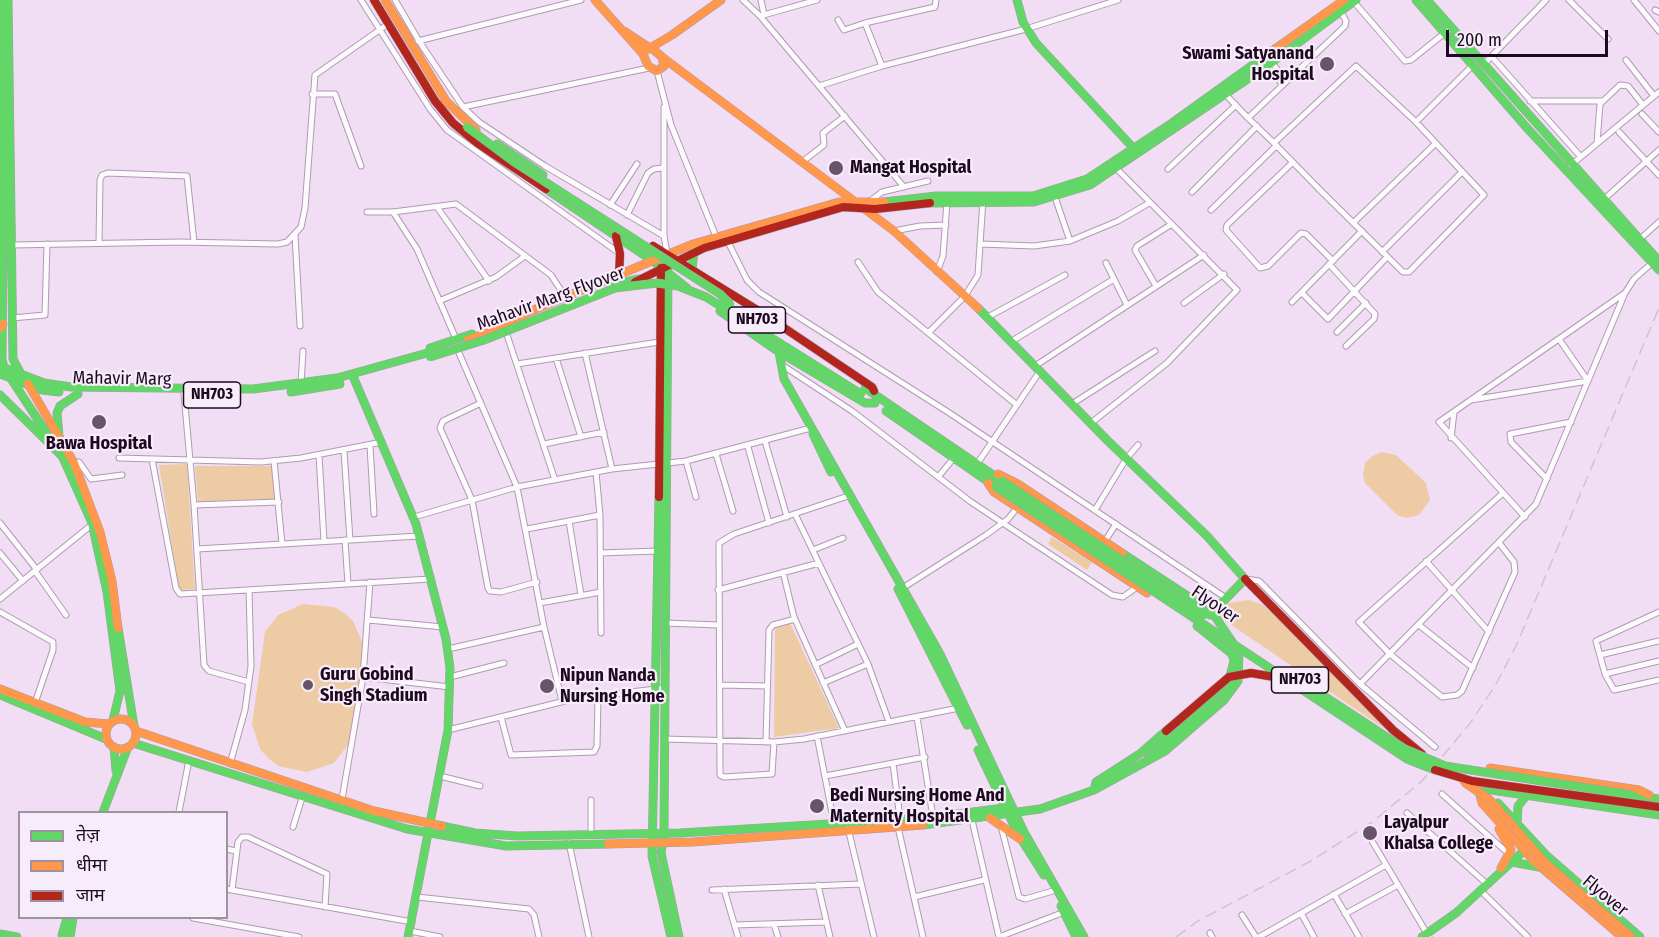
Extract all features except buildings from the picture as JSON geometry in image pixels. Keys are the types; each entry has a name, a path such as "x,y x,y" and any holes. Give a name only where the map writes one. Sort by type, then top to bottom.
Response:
{"main road":[{"path":"0,0 1,369 12,379 61,455 94,523 107,592 120,691 106,738"},
{"path":"8,0 13,359 74,463 94,523 112,581 135,728 130,745 116,773 104,811"},
{"path":"374,0 435,101 453,123 477,143 653,261 668,264 692,270 762,313 872,387 875,399 865,403 779,352 668,264 462,119 455,112 415,42 385,0"},
{"path":"595,0 643,54 658,63 672,35"},
{"path":"643,54 721,0"},
{"path":"1017,0 1026,29 1036,43 1137,151"},
{"path":"1223,92 1269,64 1344,0"},
{"path":"1416,0 1484,65 1600,202 1639,240 1659,270"},
{"path":"1427,0 1473,65 1655,262"},
{"path":"856,202 839,202 721,240 694,251 668,264 624,288 507,335 459,353 428,361 426,356 426,350 566,298 653,261 668,264 721,240 843,207 936,196 1034,202 1090,185 1317,25 1341,12 1355,1"},
{"name":"Flyover","path":"624,31 650,48 658,63 678,68 680,73 856,202 865,205 894,231 988,317 1090,423 1207,536 1245,579 1393,730 1425,757"},
{"path":"462,119 467,127 557,190 720,294 730,304"},
{"path":"865,205 1033,196 1059,190 1115,166"},
{"path":"616,236 620,254 619,277"},
{"path":"692,270 694,251"},
{"path":"668,264 659,342 664,623 652,861 671,937"},
{"path":"668,264 658,551 664,739 664,834 661,860 679,937"},
{"name":"Mahavir Marg Flyover","path":"426,356 627,281 678,282 730,304 875,399"},
{"name":"Mahavir Marg Flyover","path":"426,356 484,340 615,288 657,283 678,286 706,297 863,391"},
{"path":"779,352 784,379 812,431 816,445 901,589 962,708 1011,811 1067,911 1076,937"},
{"name":"Mahavir Marg","path":"12,379 42,390 78,394 274,394 314,390 426,356"},
{"name":"Mahavir Marg","path":"1,369 44,383 71,387 253,389 353,377"},
{"path":"353,377 414,517 448,649 451,687 448,730 432,824 409,934"},
{"path":"59,436 57,413 60,406 78,394"},
{"path":"0,395 61,455"},
{"name":"NH703","path":"875,399 953,459 994,481"},
{"name":"NH703","path":"875,399 976,464 994,481"},
{"path":"899,823 933,817 1040,809 1094,790 1165,751 1224,700 1238,681 1239,652 1226,629 1212,612 1000,474 994,481 994,492 1201,628 1232,654 1233,662 1228,684 1162,743 1147,760"},
{"name":"Flyover","path":"994,481 1407,759 1457,778 1659,807"},
{"name":"Flyover","path":"994,481 1405,748 1445,766 1656,798"},
{"path":"1201,628 1212,612 1245,579"},
{"name":"Flyover","path":"1094,790 1096,782 1141,753 1229,677 1251,673 1287,679"},
{"path":"0,689 85,722 111,722 123,718 135,728 209,757 381,813 476,833 517,837 664,834 834,823 847,827"},
{"path":"0,695 106,738 114,747 116,773"},
{"path":"114,747 130,745 189,760 302,798 430,834 506,846 662,843 899,823 972,820 990,818 1011,811"},
{"path":"207,766 209,757"},
{"path":"1511,859 1510,845 1483,811 1478,788 1479,778 1490,768 1639,790 1656,798"},
{"name":"Flyover","path":"1457,778 1490,800 1545,863 1631,937"},
{"path":"1478,788 1659,815"},
{"path":"1478,788 1491,796 1533,842 1640,937"},
{"path":"1517,824 1518,806 1527,795"},
{"path":"1481,801 1541,867 1622,937"},
{"path":"1011,811 1023,842 1084,937"},
{"path":"990,818 1023,842"},
{"path":"1426,936 1456,913 1511,859 1533,842"},
{"path":"1511,859 1541,867"},
{"path":"64,937 67,919"},
{"path":"64,937 73,919"},
{"path":"0,934 17,937"}],"street":[{"path":"361,0 429,109 447,130 620,254"},
{"path":"395,0 415,42 463,107 479,122 535,160 664,237"},
{"path":"415,42 580,0"},
{"path":"743,0 762,16 903,187"},
{"path":"761,0 762,16"},
{"path":"762,16 803,2 817,0"},
{"path":"838,20 844,30 935,7 936,0"},
{"path":"1094,0 1098,8"},
{"path":"819,86 882,66 1026,29 1118,0"},
{"path":"1484,65 1546,0"},
{"path":"1569,0 1608,39"},
{"path":"1634,0 1659,31"},
{"path":"1355,1 1405,61 1411,60 1448,31"},
{"path":"1248,118 1345,26 1346,21 1341,12"},
{"path":"865,23 882,66"},
{"path":"12,245 194,242 279,244 295,236 301,227 305,208 313,80 319,69 388,24"},
{"path":"1492,57 1581,157"},
{"path":"1571,165 1657,94 1626,60"},
{"path":"455,112 463,107 658,63 671,125 721,240 747,280 759,292 992,442 1226,598"},
{"path":"1269,64 1285,83"},
{"path":"1416,122 1473,65"},
{"path":"1211,210 1275,145 1354,67 1358,67 1416,122 1481,191 1482,198 1407,273 1402,272 1275,145 1257,126 1248,118 1223,92"},
{"path":"1530,101 1602,100 1624,84 1643,105"},
{"path":"312,94 335,94 361,166"},
{"path":"664,100 664,237 668,264"},
{"path":"1597,143 1602,100"},
{"path":"1168,169 1236,105"},
{"path":"1642,114 1659,132"},
{"path":"802,162 824,145 823,134 845,116"},
{"path":"1192,192 1257,126"},
{"path":"1619,132 1659,175"},
{"path":"1353,223 1436,144"},
{"path":"1600,202 1659,150"},
{"path":"1292,162 1227,225 1226,230 1260,268 1268,266 1301,233 1306,234 1376,317 1346,346"},
{"path":"610,205 637,164"},
{"path":"1090,423 1167,363 1238,290 1115,166"},
{"path":"627,215 648,173 654,169 663,168"},
{"path":"1382,252 1461,172"},
{"path":"99,243 100,180 102,175 108,173 187,176 194,242"},
{"path":"865,205 876,194 928,181"},
{"path":"1055,197 1070,241"},
{"path":"929,332 965,296 978,275 983,200"},
{"path":"937,272 943,260 947,202"},
{"path":"981,244 1028,246 1070,241 1118,221 1149,202"},
{"path":"367,213 457,205 551,275 566,298"},
{"path":"436,207 489,281"},
{"path":"393,212 414,243 456,339"},
{"path":"1639,240 1659,222"},
{"path":"1156,286 1135,250 1137,246 1172,224"},
{"path":"894,231 920,226 946,225"},
{"path":"1292,302 1362,231"},
{"path":"295,236 300,326"},
{"path":"12,318 45,315 47,244"},
{"path":"976,464 1017,405 1038,368 1127,305 1204,255"},
{"path":"439,301 489,281 525,256"},
{"path":"1302,293 1328,319 1387,257"},
{"path":"858,262 876,290 1017,405"},
{"path":"1360,684 1500,544 1542,494 1625,293 1634,279 1655,262"},
{"path":"1106,263 1127,305"},
{"path":"988,317 1065,274"},
{"path":"1184,303 1224,274"},
{"path":"1012,341 1114,279"},
{"path":"1525,517 1439,424 1625,293"},
{"path":"1337,332 1366,303"},
{"path":"507,335 555,480"},
{"path":"1559,339 1588,381"},
{"path":"517,364 659,342"},
{"path":"301,384 303,351"},
{"path":"1072,404 1155,351"},
{"path":"459,353 517,487 527,529 544,627 562,701"},
{"path":"585,353 612,468"},
{"path":"556,358 581,437"},
{"path":"780,364 852,411 1003,523 1117,597 1123,597 1137,587"},
{"path":"1469,401 1588,381"},
{"path":"184,394 206,669 249,682"},
{"path":"481,403 440,424 472,500 490,591 501,592 537,582"},
{"path":"1450,438 1454,412"},
{"path":"1548,479 1511,442 1510,434 1571,422"},
{"path":"414,517 517,487 612,468 686,461 812,431"},
{"path":"543,444 604,432"},
{"path":"765,441 787,517"},
{"path":"119,458 274,461 344,451 382,442"},
{"path":"1095,510 1126,459 1138,445"},
{"path":"370,446 374,514"},
{"path":"748,447 769,523"},
{"path":"344,451 348,584"},
{"path":"716,454 733,511"},
{"path":"319,455 324,541"},
{"path":"152,459 176,588 180,594 431,579"},
{"path":"938,477 953,459"},
{"path":"274,461 282,544"},
{"path":"686,461 696,497"},
{"path":"74,463 79,462 91,479 122,475"},
{"path":"596,472 600,515 602,633"},
{"path":"1500,544 1514,562 1515,572 1462,690 1457,695 1442,697 1390,654 1360,624 1360,619 1503,493"},
{"path":"774,742 772,774 724,777 720,773 719,543 728,537 848,496"},
{"path":"194,505 279,502"},
{"path":"901,589 1003,523 1017,508"},
{"path":"795,514 868,664 889,722"},
{"path":"527,529 600,515"},
{"path":"569,521 581,596"},
{"path":"0,523 36,570 66,615"},
{"path":"0,599 94,523"},
{"path":"1106,541 1116,524"},
{"path":"197,549 419,536"},
{"path":"813,550 843,538"},
{"path":"600,553 658,551"},
{"path":"0,553 23,581"},
{"path":"1426,561 1489,632"},
{"path":"718,590 819,563"},
{"path":"783,572 795,619 845,731"},
{"path":"1245,579 1259,581 1360,684 1435,747"},
{"path":"342,799 363,677 370,582"},
{"path":"230,764 249,682 249,590"},
{"path":"540,603 601,592"},
{"path":"0,612 53,642 53,650 35,703"},
{"path":"1659,612 1597,639 1596,644 1605,674 1614,690 1659,680"},
{"path":"766,742 769,630 773,626 795,619"},
{"path":"368,620 443,627"},
{"path":"664,623 719,625"},
{"path":"1419,625 1473,668"},
{"path":"448,649 544,627"},
{"path":"1600,655 1659,641"},
{"path":"815,665 858,644"},
{"path":"1605,674 1659,661"},
{"path":"450,677 504,663"},
{"path":"824,683 868,664"},
{"path":"363,677 451,687"},
{"path":"720,685 767,686"},
{"path":"448,730 562,701 661,688"},
{"path":"501,717 512,755 594,752 597,746 598,696"},
{"path":"664,739 774,742 845,731 962,708"},
{"path":"917,717 933,817"},
{"path":"817,736 834,823"},
{"path":"825,776 925,757"},
{"path":"179,811 189,760"},
{"path":"893,763 899,823 923,937"},
{"path":"440,776 480,786"},
{"path":"1442,794 1511,859"},
{"path":"293,827 302,798"},
{"path":"591,800 591,835"},
{"path":"1407,813 1490,881"},
{"path":"972,820 984,879 1001,937 1067,911"},
{"path":"1001,826 1019,897 1025,898 1053,891"},
{"path":"847,827 874,937"},
{"path":"567,836 589,937"},
{"path":"325,907 327,874 248,837 240,838 229,889 325,907 412,922"},
{"path":"1372,842 1426,936"},
{"path":"228,849 236,851"},
{"path":"1242,915 1257,937 1386,865"},
{"path":"914,897 984,879"},
{"path":"712,890 861,884"},
{"path":"818,885 830,937"},
{"path":"1345,914 1398,885"},
{"path":"724,889 738,937"},
{"path":"1480,890 1528,937"},
{"path":"1334,894 1359,937"},
{"path":"417,897 529,909 534,915 539,937"},
{"path":"1301,913 1314,937"},
{"path":"199,919 299,937"},
{"path":"735,925 826,922"},
{"path":"774,924 778,937"},
{"path":"409,934 440,937"}],"shaded area":[{"path":"1381,452 1396,455 1426,483 1430,500 1419,515 1406,518 1397,515 1365,483 1363,475 1365,463"},
{"path":"187,464 195,589 179,590 159,465"},
{"path":"195,466 273,466 275,499 198,502"},
{"path":"1052,537 1092,562 1087,570 1048,544"},
{"path":"1249,600 1263,605 1280,620 1391,733 1218,616 1229,603"},
{"name":"Guru Gobind Singh Stadium","path":"303,604 334,607 344,613 353,621 364,646 351,741 334,763 307,772 278,766 268,758 260,749 252,724 265,632 278,615"},
{"path":"790,623 839,728 774,737 775,627"}],"railway":[{"path":"1176,937 1198,921 1309,862 1371,823 1422,781 1471,722 1496,684 1516,646 1659,308"}],"traffic: fast":[{"path":"0,0 4,101 2,359 4,368 63,458 92,523 107,592 120,691 113,720"},
{"path":"8,0 13,359 21,374"},
{"path":"1017,0 1023,22 1036,43 1137,152"},
{"path":"930,203 1034,202 1090,185 1267,66 1356,0"},
{"path":"1416,0 1527,128 1659,270"},
{"path":"1427,0 1659,261"},
{"path":"884,202 936,196 1033,196 1087,179 1172,123 1275,49"},
{"path":"467,127 514,162 720,294 730,304"},
{"path":"497,144 543,175"},
{"path":"546,189 653,261 687,288"},
{"path":"692,270 694,251"},
{"path":"668,269 664,834 661,853 679,937"},
{"path":"610,285 639,279"},
{"path":"430,357 484,340 615,288 657,283 678,286 706,297 861,394"},
{"path":"978,308 1107,440 1207,536 1245,579 1210,615"},
{"path":"720,311 779,352 865,403 875,403"},
{"path":"430,348 472,334"},
{"path":"0,366 44,383 71,387 253,389 337,378 438,350"},
{"path":"779,352 784,379 940,654 1024,832 1084,937"},
{"path":"0,374 42,390 59,392"},
{"path":"352,374 416,524 446,639 450,668 448,730 408,937"},
{"path":"291,392 340,384"},
{"path":"865,388 1002,481"},
{"path":"59,436 57,413 60,406 78,394"},
{"path":"0,395 61,455"},
{"path":"886,411 996,487"},
{"path":"813,434 831,472"},
{"path":"1002,481 1204,615"},
{"path":"996,487 1407,759 1435,770"},
{"path":"659,497 652,856 671,937"},
{"path":"923,825 1040,809 1094,790 1165,751 1224,700 1238,681 1239,652 1212,612 1122,553"},
{"path":"898,589 967,725"},
{"path":"1148,759 1228,684 1234,661 1232,654 1197,626"},
{"path":"118,628 134,726"},
{"path":"1301,681 1405,749 1445,766 1632,795"},
{"path":"0,695 106,739"},
{"path":"1094,790 1096,782 1141,753 1166,731"},
{"path":"133,743 407,829 506,846 608,844"},
{"path":"114,747 116,771"},
{"path":"103,811 128,747"},
{"path":"978,750 1018,834 1044,875"},
{"path":"1478,788 1659,815"},
{"path":"1517,824 1518,806 1527,795"},
{"path":"1632,795 1659,799"},
{"path":"1498,803 1547,856 1640,937"},
{"path":"442,826 475,833 517,836 680,833 926,818 1012,807"},
{"path":"1422,937 1456,913 1528,847"},
{"path":"1512,862 1539,867"},
{"path":"1061,906 1076,937"},
{"path":"62,935 67,919"},
{"path":"70,937 73,919"},
{"path":"0,934 17,937"}],"traffic: slow":[{"path":"385,0 446,101 476,130"},
{"path":"595,0 643,54"},
{"path":"624,31 650,48 655,51 662,57 664,66 657,71 648,66 643,54 647,49 650,48 672,35 721,0"},
{"path":"1275,49 1344,0"},
{"path":"662,57 894,231 978,308"},
{"path":"517,317 693,244 839,202 884,202"},
{"path":"468,340 523,319"},
{"path":"0,328 3,324"},
{"path":"28,384 74,463 100,532 112,581 118,628"},
{"path":"998,474 1018,484 1122,553"},
{"path":"988,483 994,492 1147,593"},
{"path":"0,689 85,722 109,724"},
{"path":"121,719 132,723 136,734 132,745 121,749 110,745 106,734 110,723 121,719"},
{"path":"136,731 374,811 442,826"},
{"path":"1490,768 1639,790 1649,795"},
{"path":"1464,782 1490,800 1545,863 1631,937"},
{"path":"1478,787 1482,803 1535,862 1622,937"},
{"path":"990,818 1020,839"},
{"path":"608,844 693,842 923,825"},
{"path":"1499,829 1511,850 1501,868"}],"traffic: jam":[{"path":"374,0 435,101 453,123 477,143 546,189"},
{"path":"635,282 704,248 843,207 875,209 930,203"},
{"path":"616,236 620,254 619,277"},
{"path":"653,246 762,313 872,387 874,391"},
{"path":"659,497 661,268"},
{"path":"1245,579 1393,730 1422,754"},
{"path":"1166,731 1229,677 1251,673 1280,678"},
{"path":"1435,770 1472,781 1659,807"}],"place":[{"name":"Swami Satyanand Hospital","path":"1327,64"},
{"name":"Mangat Hospital","path":"836,168"},
{"name":"Bawa Hospital","path":"99,422"},
{"name":"Guru Gobind Singh Stadium","path":"308,685"},
{"name":"Nipun Nanda Nursing Home","path":"547,686"},
{"name":"Bedi Nursing Home And Maternity Hospital","path":"817,806"},
{"name":"Layalpur Khalsa College","path":"1370,833"}]}
